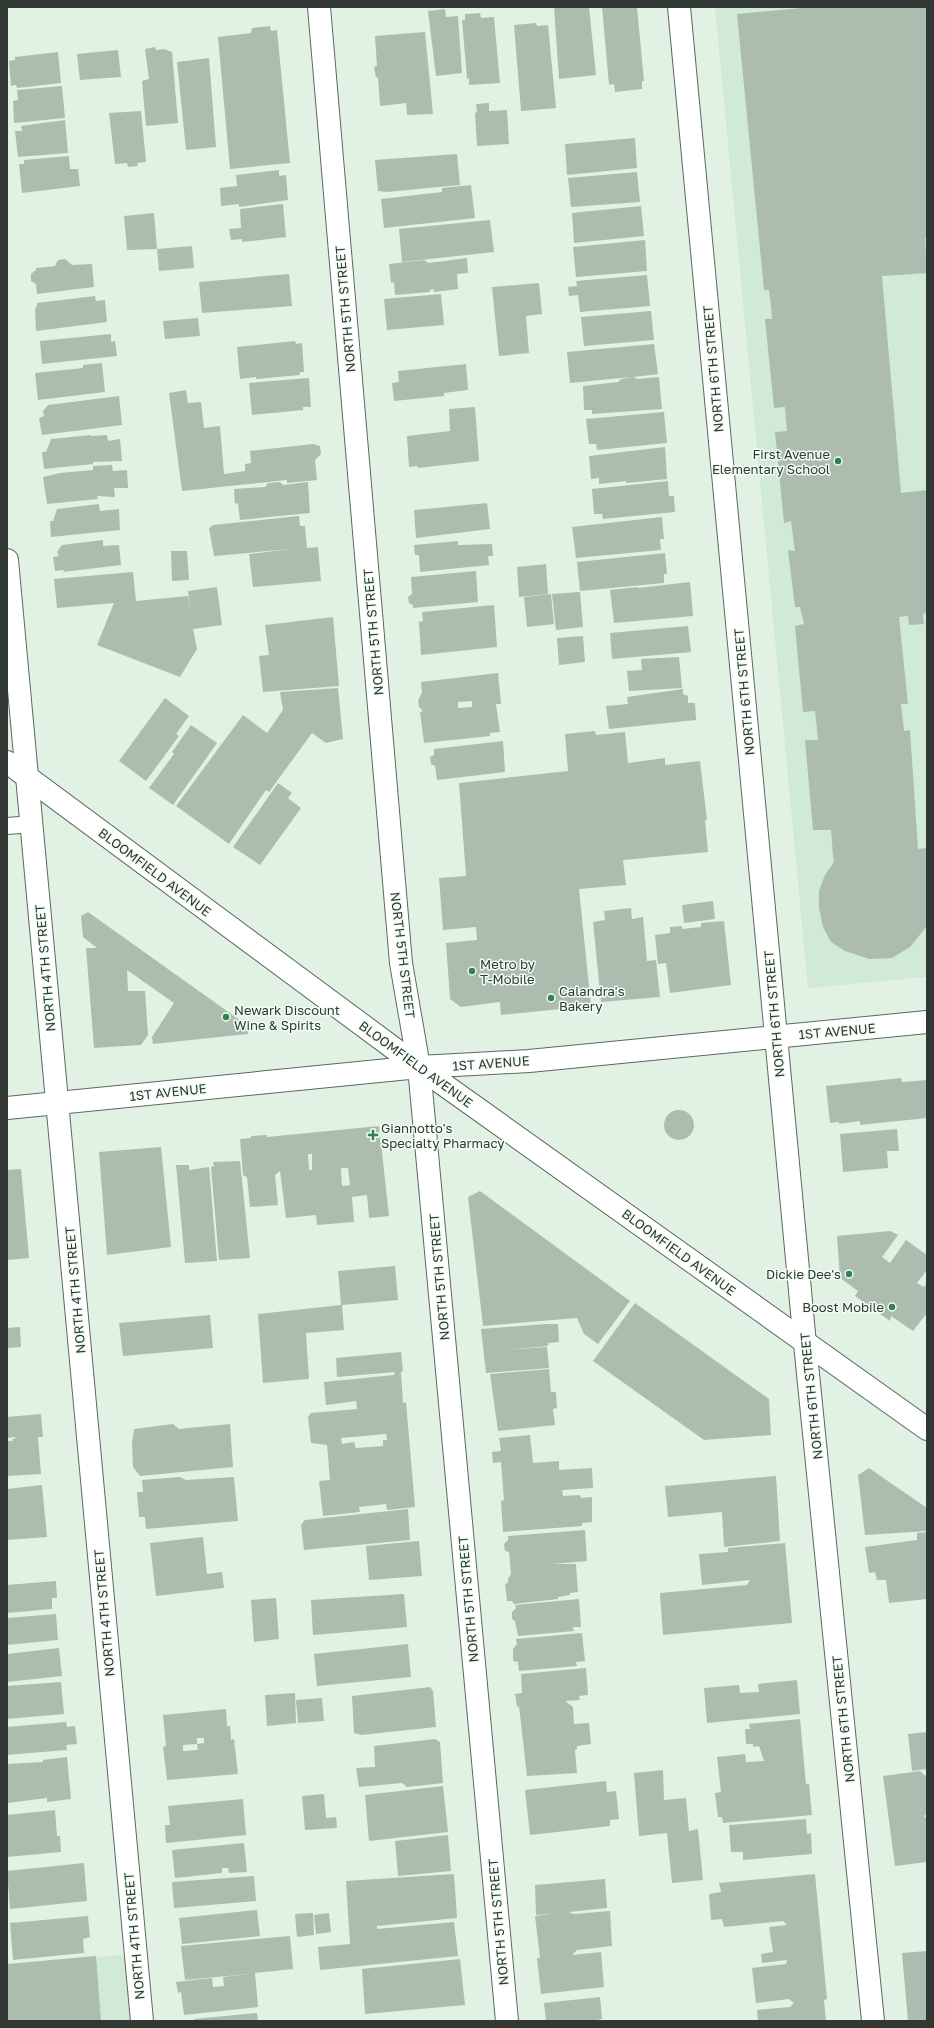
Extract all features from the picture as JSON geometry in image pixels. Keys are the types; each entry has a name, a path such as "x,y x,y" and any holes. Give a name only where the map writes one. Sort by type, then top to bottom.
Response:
{"street":[{"name":"NORTH 5TH STREET","path":"319,7 402,963 419,1067 507,2021"},
{"name":"NORTH 6TH STREET","path":"679,7 805,1344 873,2021"},
{"name":"NORTH 4TH STREET","path":"7,560 142,2021"},
{"name":"BLOOMFIELD AVENUE","path":"7,762 419,1067 805,1344 927,1429"},
{"name":"1ST AVENUE","path":"7,1108 419,1067 529,1061 927,1022"}],"lane":[{"path":"7,826 32,824"}],"shaded area":[{"name":"First Avenue Elementary School","path":"715,7 927,7 927,977 808,988"},
{"path":"130,1954 136,2021 7,2021 7,1966"}],"building":[{"path":"554,7 589,7 596,75 559,79"},
{"path":"602,7 637,7 644,81 642,81 642,89 615,92 614,84 609,85"},
{"name":"First Avenue Elementary School","path":"812,7 927,7 927,238 925,238 927,273 882,276 901,493 927,490 927,613 923,614 924,624 909,625 908,616 899,617 908,704 901,704 904,731 910,730 918,849 927,848 927,926 910,947 892,958 869,959 845,951 831,942 823,927 819,908 819,891 825,875 834,862 831,830 813,830 805,740 818,740 815,711 803,712 795,626 804,624 800,607 795,607 788,550 795,551 791,521 784,523 775,432 787,431 785,407 774,408 765,319 772,319 771,307 769,290 764,290 737,14"},
{"path":"445,9 446,17 458,16 462,73 436,76 428,11"},
{"path":"480,13 481,18 494,17 500,83 469,85 469,78 467,79 462,20 465,20 465,14"},
{"path":"536,23 537,26 548,25 556,108 521,111 514,25"},
{"path":"270,26 271,31 277,30 290,163 230,169 218,37 251,33 252,28"},
{"path":"425,32 433,114 407,115 406,103 380,106 378,77 376,78 374,67 377,66 375,36"},
{"path":"155,47 156,50 164,49 172,52 178,123 146,126 142,81 149,79 145,49"},
{"path":"118,50 121,77 80,80 77,54"},
{"path":"58,52 61,83 17,88 16,85 11,86 9,61 15,60 15,57"},
{"path":"209,58 216,147 186,150 177,62"},
{"path":"62,86 65,118 14,123 13,101 18,100 17,90"},
{"path":"489,103 489,111 507,110 509,144 477,146 475,113 477,112 476,104"},
{"path":"141,111 146,162 137,163 138,166 128,167 127,163 115,164 109,113"},
{"path":"65,120 68,153 18,157 15,131 22,131 21,126"},
{"path":"635,138 637,168 567,175 565,144"},
{"path":"457,154 460,185 387,192 378,191 375,160"},
{"path":"69,156 70,169 78,169 80,186 22,193 19,164 24,164 24,160"},
{"path":"279,170 279,176 286,175 288,200 239,207 239,204 221,206 220,188 237,186 236,175"},
{"path":"637,172 640,202 571,207 568,178"},
{"path":"471,185 475,218 384,228 381,199 442,192 442,188"},
{"path":"283,204 286,237 242,242 242,239 231,240 229,229 241,228 240,209"},
{"path":"641,206 644,236 574,243 572,213"},
{"path":"154,213 157,249 127,250 124,216"},
{"path":"490,220 494,252 402,262 399,229"},
{"path":"645,240 647,271 576,277 573,247"},
{"path":"192,246 194,268 159,271 157,249"},
{"path":"467,258 468,273 457,274 458,289 434,292 434,289 430,290 430,292 395,295 394,282 391,283 389,264 424,260 429,263"},
{"path":"65,259 72,265 92,264 94,287 37,294 36,284 31,281 31,274 36,270 36,268 55,266 58,260"},
{"path":"289,274 292,306 202,313 199,282"},
{"path":"647,275 650,306 580,312 578,295 569,296 568,287 577,286 576,281"},
{"path":"539,283 542,314 526,316 529,353 499,356 492,287"},
{"path":"441,294 444,325 387,330 384,299"},
{"path":"95,296 96,301 105,300 107,322 36,331 35,309 37,303"},
{"path":"651,311 654,340 584,346 581,317"},
{"path":"198,318 200,336 165,339 163,321"},
{"path":"111,334 111,342 115,341 117,356 42,364 40,341"},
{"path":"295,341 296,344 302,343 304,372 300,372 300,375 240,379 237,347"},
{"path":"654,344 658,374 634,377 637,379 659,377 662,409 592,414 592,410 584,410 583,386 618,382 621,379 632,377 570,383 567,352"},
{"path":"102,363 105,392 38,400 35,373 83,368 83,365"},
{"path":"466,364 468,390 444,393 444,396 394,401 392,383 399,382 398,371"},
{"path":"309,378 311,407 303,407 303,410 252,415 249,383"},
{"path":"186,390 188,403 201,402 204,428 220,426 224,474 245,471 245,464 251,463 250,451 313,444 320,446 321,454 315,460 317,480 287,483 287,480 182,491 169,393"},
{"path":"119,396 122,425 42,435 39,418 44,416 43,411 48,405"},
{"path":"475,407 479,461 418,468 417,466 409,467 407,436 450,431 449,409"},
{"path":"664,412 667,443 597,450 596,444 589,444 586,419"},
{"path":"107,435 108,441 120,439 122,461 93,462 93,464 44,469 42,452 46,452 51,439"},
{"path":"665,447 667,479 599,484 599,478 591,479 589,456"},
{"path":"112,465 113,471 127,470 128,488 114,488 115,497 97,496 98,499 47,504 43,477 60,473 93,470 93,466"},
{"path":"668,481 669,496 674,496 675,512 603,519 602,514 594,514 592,489"},
{"path":"280,482 283,485 308,482 310,513 240,520 238,503 235,504 234,489 265,487 268,483"},
{"path":"487,503 490,529 416,538 414,510"},
{"path":"99,504 100,511 119,509 120,530 51,537 50,521 53,521 57,509"},
{"path":"299,516 300,526 305,526 307,548 318,547 321,581 253,587 249,554 290,549 214,556 209,528 213,525"},
{"path":"662,517 664,539 660,539 661,550 576,558 572,527"},
{"path":"103,540 103,546 119,545 121,565 63,572 64,570 55,571 53,557 59,556 57,552 62,545"},
{"path":"458,541 458,545 492,544 493,556 488,556 489,565 420,572 419,555 415,555 414,545"},
{"path":"171,551 187,551 189,580 172,581"},
{"path":"665,553 667,574 664,574 664,583 580,591 577,562"},
{"path":"546,564 548,594 519,597 517,567"},
{"path":"476,571 478,602 413,608 413,605 409,603 408,597 412,594 411,577"},
{"path":"133,572 136,601 188,596 191,615 188,591 217,587 222,625 193,629 197,649 180,677 97,645 114,603 57,608 54,579"},
{"path":"690,582 693,616 614,623 610,590"},
{"path":"580,592 583,627 556,630 552,594"},
{"path":"551,594 554,624 527,627 524,597"},
{"path":"494,605 497,647 421,655 419,622 423,621 422,612"},
{"path":"333,617 339,686 263,692 259,656 269,655 265,625"},
{"path":"688,626 691,652 612,659 610,633"},
{"path":"583,636 585,662 559,665 557,638"},
{"path":"679,657 682,688 629,691 627,671 642,670 641,659"},
{"path":"498,673 501,704 496,704 500,732 490,733 490,736 424,743 420,712 423,711 419,707 418,701 422,692 421,682","holes":["472,701 472,707 458,708 458,702"]},
{"path":"338,688 343,739 326,743 312,733 269,792 266,790 229,844 176,806 243,715 267,733 283,710 280,692"},
{"path":"683,689 683,694 688,696 688,703 695,703 696,720 609,729 606,706 628,704 627,697"},
{"path":"165,698 189,716 176,734 179,736 146,781 119,761"},
{"path":"191,725 217,743 173,805 149,788 174,754 172,752"},
{"path":"595,731 596,735 625,732 628,763 665,758 665,765 700,761 707,820 705,820 708,852 623,860 626,885 579,889 591,1006 501,1015 500,1002 461,1007 450,999 446,943 477,940 476,927 443,930 439,878 466,876 459,783 568,771 565,734"},
{"path":"503,741 505,772 437,780 435,766 431,764 430,757 434,755 434,749"},
{"path":"278,783 292,793 288,798 301,808 260,865 233,847"},
{"path":"713,901 715,919 684,923 682,905"},
{"path":"631,908 632,919 643,917 647,961 656,960 660,997 601,1002 593,922 605,920 604,911"},
{"path":"88,912 248,1026 248,1034 153,1044 152,1037 174,1003 127,970 128,991 145,991 148,1035 141,1045 94,1048 86,948 97,948 83,937 81,916"},
{"path":"724,921 731,985 670,993 666,963 658,964 655,935 670,933 670,927 682,926 682,929 701,927 701,923"},
{"path":"901,1078 902,1082 927,1080 927,1118 860,1125 860,1121 839,1124 839,1122 830,1123 826,1086"},
{"path":"679,1110 690,1114 694,1125 690,1136 679,1140 668,1136 664,1125 668,1114"},
{"path":"379,1126 389,1216 369,1218 367,1195 352,1197 354,1222 317,1225 316,1215 286,1218 280,1171 275,1175 278,1205 250,1207 247,1177 243,1175 240,1139 251,1138 251,1136 267,1135 267,1137","holes":["308,1154 312,1154 312,1170 309,1170","341,1168 348,1168 350,1185 342,1186"]},
{"path":"897,1129 899,1151 887,1151 888,1168 843,1172 840,1134"},
{"path":"161,1147 171,1247 107,1255 99,1152"},
{"path":"240,1161 250,1258 219,1260 211,1167 214,1166 213,1162"},
{"path":"176,1165 189,1165 189,1170 209,1167 217,1261 185,1263"},
{"path":"21,1169 29,1258 7,1260 7,1170"},
{"path":"480,1191 630,1301 598,1344 584,1334 577,1318 483,1326 468,1197"},
{"path":"890,1231 898,1235 882,1257 890,1263 906,1240 927,1255 927,1270 917,1283 924,1287 927,1283 927,1313 913,1331 891,1316 890,1321 855,1296 858,1291 840,1278 837,1236"},
{"path":"395,1266 398,1300 342,1305 344,1330 306,1333 309,1379 263,1383 258,1314 341,1305 338,1271"},
{"path":"635,1303 769,1399 771,1435 704,1440 593,1361"},
{"path":"210,1315 213,1348 123,1356 119,1323"},
{"path":"558,1324 559,1342 548,1343 548,1346 505,1350 547,1347 549,1368 486,1373 481,1329"},
{"path":"20,1327 21,1347 7,1348 7,1328"},
{"path":"401,1352 403,1371 401,1372 403,1403 406,1402 415,1507 387,1510 386,1504 359,1507 360,1512 323,1516 319,1481 330,1480 327,1445 311,1443 308,1417 311,1413 357,1409 356,1401 326,1405 324,1382 394,1375 395,1372 337,1377 336,1358","holes":["386,1434 387,1440 383,1440 383,1446 356,1448 354,1442 342,1444 341,1438"]},
{"path":"549,1369 551,1392 556,1392 557,1408 553,1409 555,1425 498,1431 490,1374"},
{"path":"41,1414 43,1437 38,1437 41,1474 7,1476 7,1441 13,1441 12,1439 15,1439 15,1437 7,1438 7,1417"},
{"path":"173,1424 179,1429 230,1424 233,1467 140,1476 133,1467 132,1443 134,1429"},
{"path":"530,1435 533,1463 559,1461 559,1470 592,1468 593,1488 562,1490 563,1496 580,1495 581,1498 592,1497 592,1522 582,1523 582,1526 503,1532 501,1501 504,1500 501,1462 493,1463 492,1452 501,1451 499,1438"},
{"path":"869,1468 927,1508 927,1531 865,1535 858,1475"},
{"path":"776,1476 780,1541 724,1547 722,1512 668,1517 665,1486"},
{"path":"180,1477 186,1480 234,1477 238,1521 146,1529 145,1517 139,1517 137,1492 143,1492 142,1480"},
{"path":"42,1485 47,1537 7,1540 7,1489"},
{"path":"408,1509 410,1540 304,1550 301,1525 305,1520"},
{"path":"585,1530 587,1561 553,1564 576,1564 578,1592 558,1597 558,1599 514,1604 512,1601 507,1601 505,1584 508,1583 508,1579 511,1574 509,1552 505,1551 504,1544 508,1540 508,1536"},
{"path":"927,1532 927,1599 889,1603 886,1580 877,1580 875,1572 869,1573 865,1547 917,1540 917,1533"},
{"path":"203,1537 207,1574 222,1572 224,1588 156,1596 150,1543"},
{"path":"419,1541 422,1576 369,1580 366,1546"},
{"path":"785,1543 792,1623 663,1635 660,1593 747,1585 750,1580 702,1585 699,1554 728,1552 728,1548"},
{"path":"56,1581 57,1598 52,1598 52,1609 7,1613 7,1585"},
{"path":"404,1594 407,1627 313,1635 311,1600"},
{"path":"276,1598 279,1639 254,1642 251,1600"},
{"path":"579,1599 581,1627 573,1627 574,1631 518,1636 515,1621 512,1619 512,1612 516,1608 515,1605"},
{"path":"56,1614 58,1640 7,1645 7,1618"},
{"path":"582,1633 585,1661 576,1662 577,1666 519,1671 518,1662 513,1661 513,1649 517,1644 516,1639"},
{"path":"408,1644 411,1677 317,1686 314,1654"},
{"path":"59,1648 62,1676 7,1682 7,1654"},
{"path":"586,1668 588,1695 579,1696 580,1700 565,1701 573,1707 574,1724 589,1723 591,1744 577,1746 577,1749 575,1750 577,1773 527,1776 519,1706 517,1707 515,1694 522,1693 521,1674"},
{"path":"797,1680 800,1714 707,1723 704,1688 739,1685 740,1693 759,1692 758,1684"},
{"path":"61,1682 64,1714 7,1719 7,1686"},
{"path":"430,1687 433,1691 436,1727 361,1735 354,1733 352,1696"},
{"path":"295,1693 296,1723 267,1726 265,1695"},
{"path":"322,1698 324,1721 298,1723 296,1700"},
{"path":"226,1709 227,1726 230,1726 231,1740 234,1739 238,1774 167,1780 163,1747 166,1746 163,1715","holes":["197,1738 204,1738 204,1743 197,1744","197,1744 198,1750 183,1751 183,1745"]},
{"path":"800,1719 806,1784 809,1784 812,1815 723,1823 722,1817 718,1817 715,1793 721,1792 717,1757 745,1754 746,1762 764,1761 759,1746 753,1747 753,1744 746,1744 745,1729 750,1729 749,1724"},
{"path":"66,1722 67,1727 75,1726 77,1744 66,1745 67,1750 7,1755 7,1727"},
{"path":"927,1732 927,1769 912,1771 908,1734"},
{"path":"435,1739 440,1742 443,1783 407,1787 402,1783 359,1787 356,1768 375,1767 374,1746"},
{"path":"67,1757 71,1799 47,1802 47,1798 7,1803 7,1764 43,1762 43,1760"},
{"path":"663,1770 664,1800 686,1798 689,1831 698,1829 703,1880 672,1883 667,1833 639,1836 634,1773"},
{"path":"920,1771 927,1777 927,1814 924,1816 927,1819 927,1862 895,1866 883,1776"},
{"path":"606,1781 607,1792 616,1791 619,1819 610,1820 610,1826 530,1835 525,1790"},
{"path":"443,1786 448,1832 369,1841 365,1795"},
{"path":"324,1794 326,1818 336,1817 337,1828 305,1830 302,1796"},
{"path":"243,1799 246,1835 166,1843 165,1825 170,1825 168,1806"},
{"path":"55,1810 57,1836 60,1836 61,1852 7,1857 7,1815"},
{"path":"806,1819 807,1834 811,1833 812,1854 743,1860 743,1852 731,1852 729,1825"},
{"path":"448,1835 451,1871 398,1876 395,1841"},
{"path":"244,1843 247,1872 229,1873 228,1868 222,1868 222,1873 175,1878 172,1850"},
{"path":"84,1863 87,1901 10,1909 7,1871"},
{"path":"454,1874 457,1918 377,1926 377,1929 454,1922 458,1956 320,1970 318,1947 350,1944 346,1881"},
{"path":"815,1874 827,1999 824,2000 826,2021 758,2021 757,2010 790,2007 794,2003 789,1999 756,2003 752,1968 786,1964 787,1960 762,1963 761,1954 773,1952 769,1927 787,1925 783,1921 724,1927 722,1919 711,1920 709,1894 721,1892 719,1883"},
{"path":"254,1876 256,1901 174,1908 172,1882"},
{"path":"605,1879 607,1908 569,1912 574,1914 610,1911 612,1946 577,1950 572,1955 601,1952 604,1987 541,1994 537,1958 540,1958 535,1916 551,1914 536,1915 535,1885"},
{"path":"257,1910 260,1936 182,1944 179,1918"},
{"path":"313,1913 314,1935 297,1937 295,1914"},
{"path":"329,1913 331,1932 316,1934 314,1915"},
{"path":"88,1916 90,1937 83,1939 84,1953 13,1960 10,1923"},
{"path":"290,1936 293,1969 255,1973 258,2007 184,2015 181,1992 178,1993 176,1982 212,1978 213,1987 224,1986 223,1977 249,1974 185,1980 181,1946"},
{"path":"927,1951 927,2021 908,2021 902,1953"},
{"path":"96,1956 101,2021 7,2021 7,1964"},
{"path":"460,1959 465,2005 365,2014 362,1969"},
{"path":"600,1997 602,2019 589,2021 546,2021 544,2003"},
{"path":"257,2013 258,2021 194,2021 194,2019"}],"place":[{"name":"First Avenue Elementary School","path":"838,461"},
{"name":"Metro by T-Mobile","path":"472,971"},
{"name":"Calandra's Bakery","path":"551,998"},
{"name":"Newark Discount Wine & Spirits","path":"226,1017"},
{"name":"Giannotto's Specialty Pharmacy","path":"373,1135"},
{"name":"Dickie Dee's","path":"849,1274"},
{"name":"Boost Mobile","path":"892,1307"}]}
